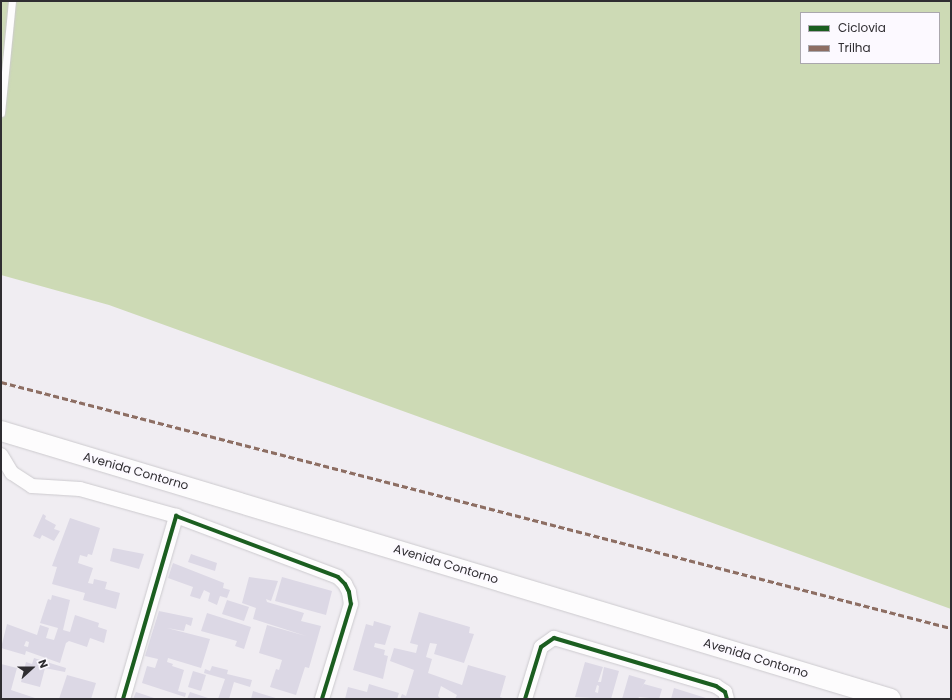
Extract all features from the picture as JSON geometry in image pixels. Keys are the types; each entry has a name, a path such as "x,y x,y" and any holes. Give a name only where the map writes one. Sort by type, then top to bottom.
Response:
{"main road":[{"name":"Avenida Contorno","path":"1,432 891,699"}],"street":[{"path":"1,455 12,474 32,486 80,489 176,516 338,577 350,592 351,604 322,699"},
{"path":"123,699 176,516"},
{"path":"525,699 541,647 554,638 716,686 725,692 727,699"}],"lane":[{"path":"1,113 12,1"}],"green space":[{"path":"1,1 951,1 951,609 109,305 1,275"}],"building":[{"path":"43,514 46,516 45,519 56,525 54,529 60,531 54,541 42,535 40,539 33,536"},
{"path":"70,518 100,528 92,555 88,554 87,557 80,555 78,563 93,568 88,583 93,584 94,579 107,582 105,589 120,593 116,609 83,600 85,593 52,584 57,567 52,566"},
{"path":"113,548 144,554 139,569 110,561"},
{"path":"191,554 217,563 215,571 188,562"},
{"path":"173,563 224,583 223,588 230,590 227,598 220,596 217,605 208,601 210,593 204,590 200,599 190,596 193,587 168,578"},
{"path":"249,577 278,581 271,601 266,599 267,602 304,613 301,621 321,626 309,668 305,667 296,695 270,687 276,669 279,670 282,660 259,653 267,625 306,636 253,619 256,608 242,603"},
{"path":"282,577 332,591 326,615 275,601"},
{"path":"52,595 70,600 63,630 70,632 75,615 99,623 98,627 107,630 104,643 90,638 87,647 69,641 66,643 60,663 26,651 25,655 1,648 7,624 37,635 40,625 49,628 46,638 54,640 58,628 40,623 48,599 51,600","holes":["26,641 29,642 28,647 24,646"]},
{"path":"227,600 249,607 244,621 222,614"},
{"path":"159,611 193,618 191,626 186,624 184,631 167,628 210,639 201,668 168,658 167,662 173,664 172,666 184,670 178,691 186,693 185,697 142,683 147,666 155,668 158,659 145,656"},
{"path":"419,612 470,627 469,633 474,634 464,663 434,654 437,644 430,643 426,657 432,659 428,673 462,685 468,665 506,676 500,697 505,699 455,699 457,695 441,686 438,696 441,699 400,699 402,694 406,696 414,670 390,661 394,648 416,653 418,645 410,643"},
{"path":"207,613 251,627 244,649 235,646 237,641 201,631"},
{"path":"374,621 391,626 385,645 375,643 374,647 385,650 384,655 388,656 383,679 353,670 366,624 373,626"},
{"path":"34,658 66,668 65,672 45,668 40,687 21,682 26,662 32,664"},
{"path":"585,662 603,667 598,682 601,682 604,667 619,671 611,699 575,697","holes":["597,685 599,686 598,693 595,692"]},
{"path":"1,664 17,668 11,690 38,699 1,699"},
{"path":"212,666 228,670 227,674 252,680 250,687 234,682 229,699 218,699 225,679 204,673 205,669 210,671"},
{"path":"193,671 206,675 201,691 188,687"},
{"path":"67,675 96,683 91,699 59,699"},
{"path":"629,675 646,680 641,689 644,684 662,689 659,699 639,697 638,699 622,699"},
{"path":"369,684 399,693 397,699 345,699 348,687 367,692"},
{"path":"674,688 709,699 671,699"},
{"path":"253,691 259,693 279,699 251,699"},
{"path":"136,692 157,699 133,699"},
{"path":"190,692 211,699 187,699"}],"marked path":[{"path":"1,382 951,628"}],"cycle path":[{"path":"123,699 176,516 338,577 345,584 349,592 351,604 322,699"},
{"path":"525,699 541,647 554,638 716,686 725,692 727,699"}]}
